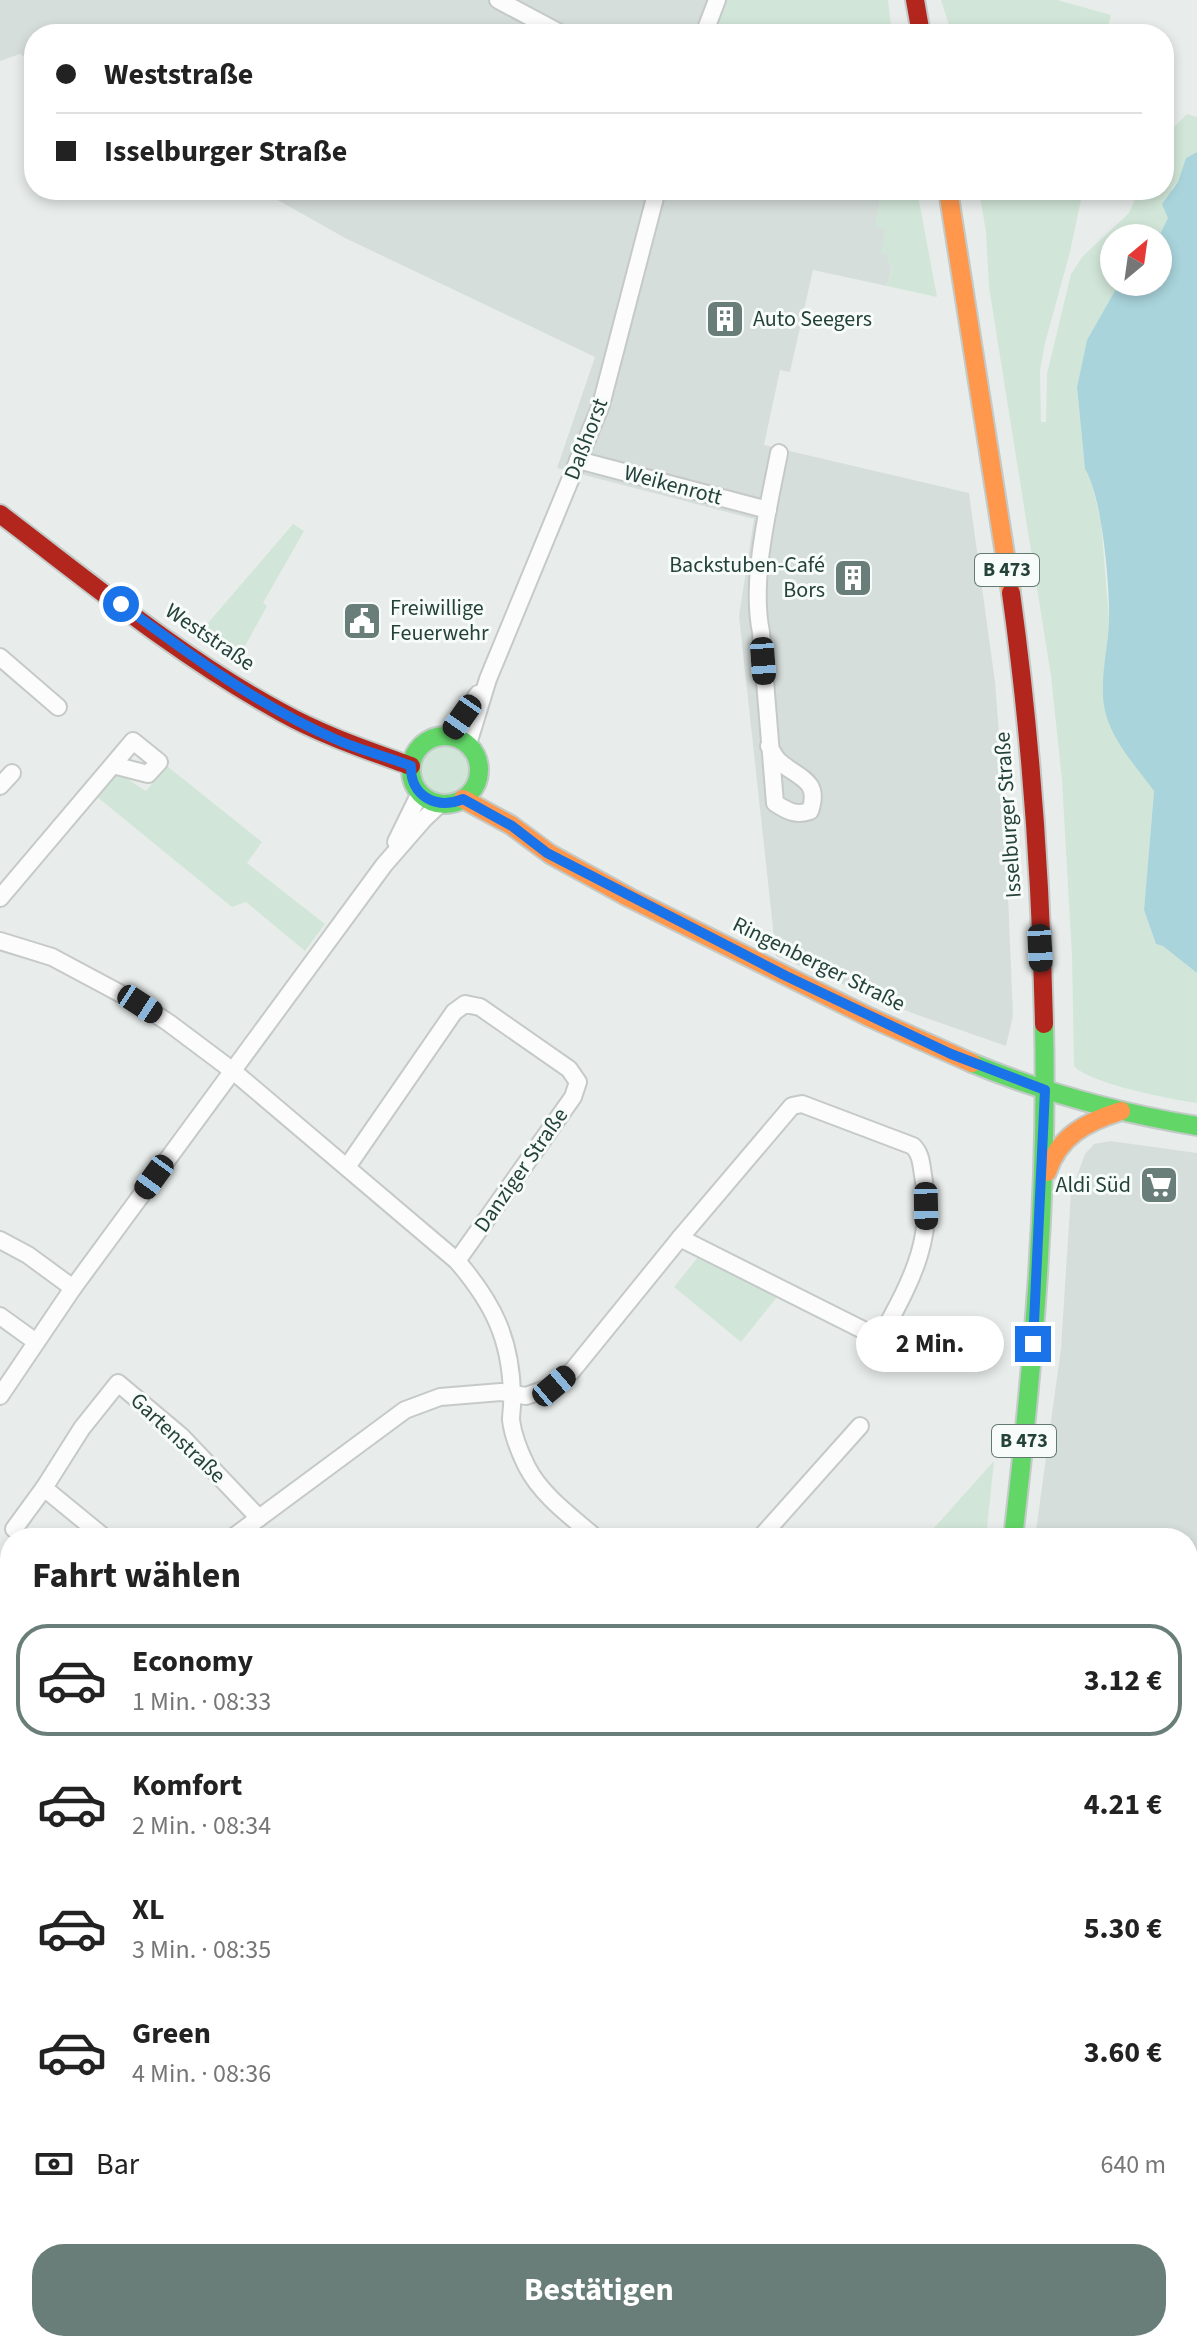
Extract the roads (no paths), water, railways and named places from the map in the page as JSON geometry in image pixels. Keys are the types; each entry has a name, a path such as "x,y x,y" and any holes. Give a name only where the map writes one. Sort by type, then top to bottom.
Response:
{"main road":[{"path":"915,0 919,24"},
{"name":"Isselburger Straße","path":"950,200 997,494 1028,742 1036,858 1045,1090 1033,1344 1014,1528"},
{"name":"Weststraße","path":"0,514 193,657 280,712 337,740 411,766"},
{"path":"449,735 468,744 479,762 477,783 463,799 440,804 420,793 412,780 411,766 413,755 428,740 449,735"},
{"name":"Ringenberger Straße","path":"477,783 512,826"},
{"name":"Ringenberger Straße","path":"463,799 512,826 561,860 832,999 951,1054 1045,1090 1121,1111 1197,1126"},
{"name":"B 473","path":"1040,1198 1049,1161 1061,1142 1089,1121 1121,1111"}],"street":[{"path":"498,0 543,24"},
{"path":"708,24 717,0"},
{"name":"Daßhorst","path":"468,744 488,679 607,383 654,200"},
{"path":"769,746 756,600 779,453"},
{"name":"Weikenrott","path":"578,460 768,510"},
{"path":"0,657 58,707"},
{"name":"Daßhorst","path":"449,735 488,679"},
{"path":"3,889 113,765"},
{"path":"0,786 12,773"},
{"path":"384,865 420,793"},
{"path":"0,1396 73,1288 384,865 440,804"},
{"path":"0,941 52,957 169,1023 233,1071 457,1261 478,1285 499,1321 512,1394 511,1421 528,1469 540,1488 585,1528"},
{"name":"Danziger Straße","path":"347,1167 454,1012 465,1004 480,1007 569,1069 578,1082 573,1097 457,1261"},
{"path":"246,1528 405,1410 440,1397 501,1392 526,1396 554,1386 572,1371 680,1238 792,1106 802,1104 913,1146 919,1152 926,1189 927,1223 914,1277 885,1329 869,1333 680,1238"},
{"path":"0,1240 28,1255 73,1288"},
{"path":"0,1316 36,1342"},
{"name":"Gartenstraße","path":"15,1528 82,1428 118,1383 181,1436 259,1518"},
{"path":"769,1528 860,1426"},
{"path":"44,1488 93,1528"}],"water":[{"path":"1197,152 1197,973 1163,946 1156,944 1144,910 1154,791 1116,738 1104,706 1108,586 1096,499 1085,469 1077,387 1087,340 1112,296 1172,296 1172,224 1165,224 1168,218 1162,204 1165,200 1174,200 1174,188 1186,158"}],"place":[{"name":"Auto Seegers","path":"725,319"},
{"name":"Backstuben-Café Bors","path":"853,578"},
{"name":"Freiwillige Feuerwehr","path":"362,621"},
{"name":"Aldi Süd","path":"1159,1185"}]}
